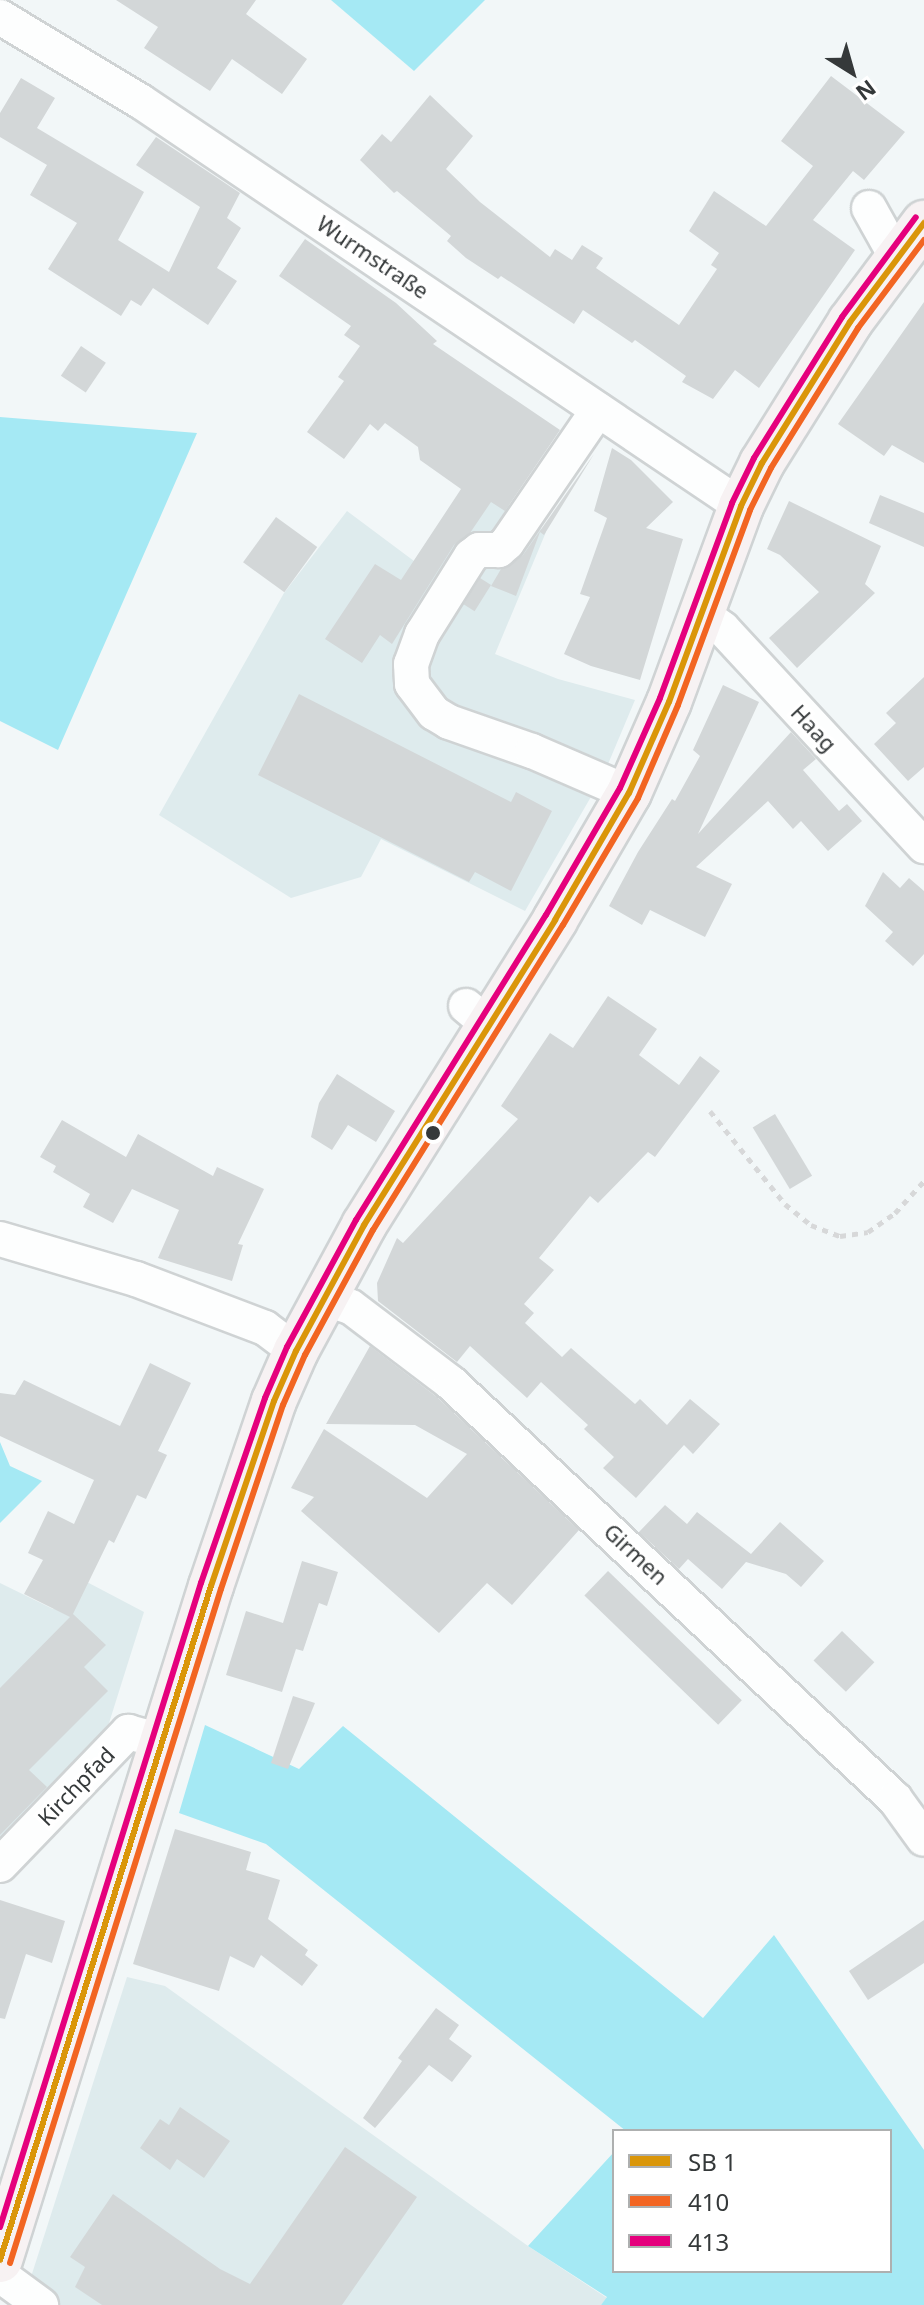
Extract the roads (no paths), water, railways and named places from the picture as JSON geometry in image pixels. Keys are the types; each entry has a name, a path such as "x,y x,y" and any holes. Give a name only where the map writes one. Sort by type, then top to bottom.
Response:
{"main road":[{"path":"0,2260 162,1741 274,1401 296,1351 478,1015 629,793 669,702 741,506 799,400 924,223"}],"street":[{"name":"Wurmstraße","path":"0,17 140,101 741,506"},
{"path":"869,208 897,258"},
{"path":"598,410 507,543 499,550 479,550 471,556 422,634 411,664 412,684 434,713 449,722 532,751 629,793"},
{"name":"Haag","path":"701,613 723,629 924,846"},
{"path":"0,1239 150,1284 265,1328 296,1351"},
{"name":"Girmen","path":"323,1298 351,1307 451,1383 895,1799 924,1839"},
{"name":"Kirchpfad","path":"0,1865 128,1732 162,1741"},
{"path":"0,2275 41,2305"}]}
